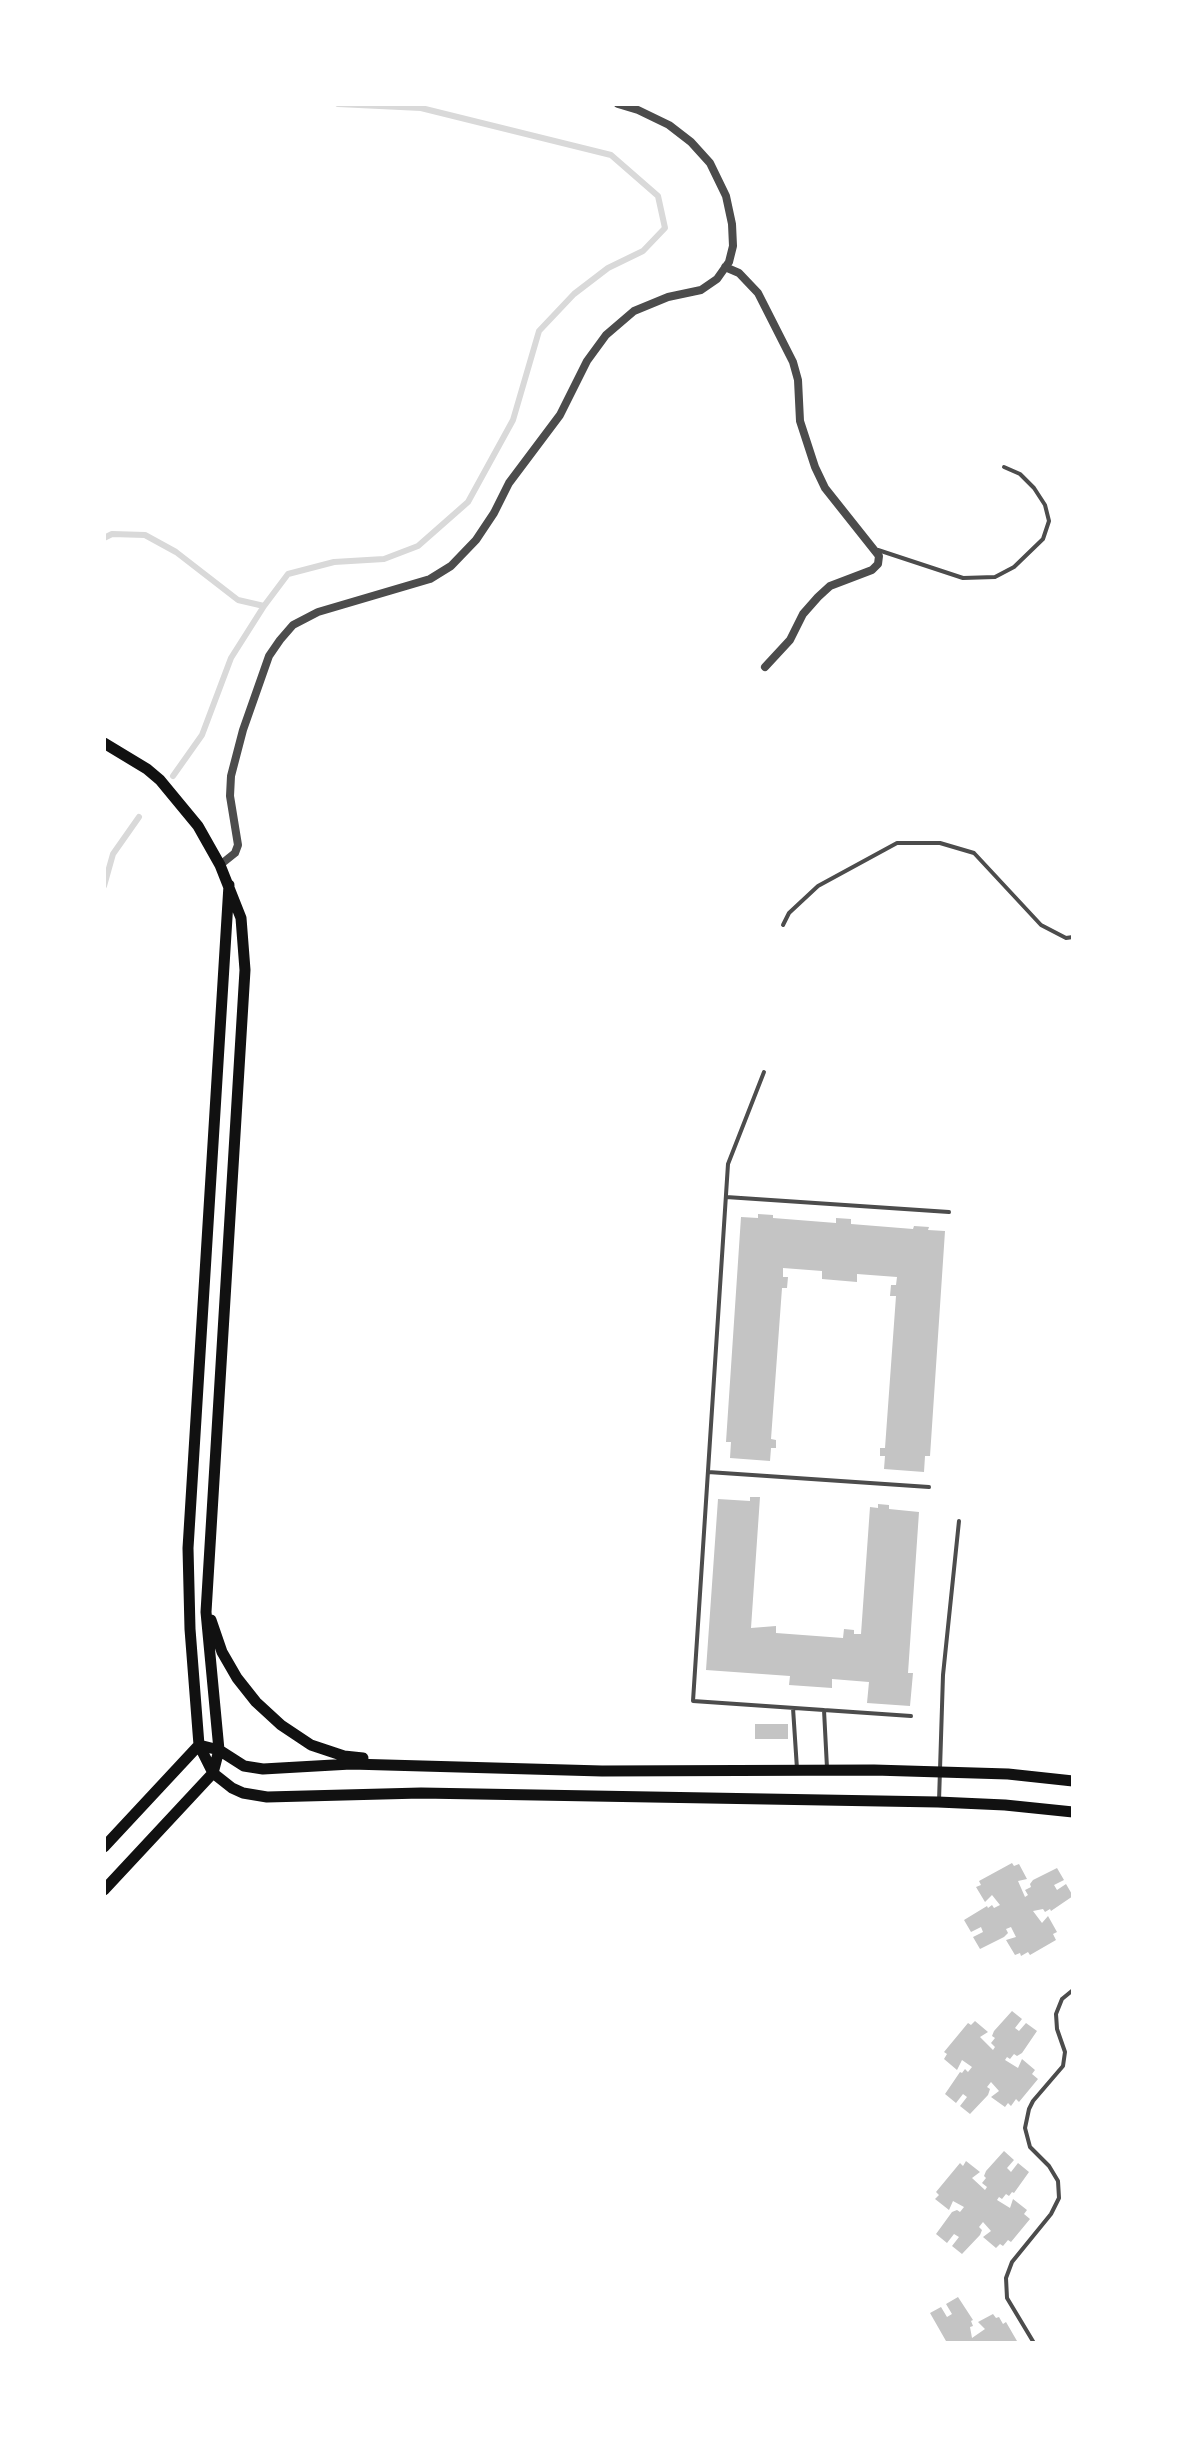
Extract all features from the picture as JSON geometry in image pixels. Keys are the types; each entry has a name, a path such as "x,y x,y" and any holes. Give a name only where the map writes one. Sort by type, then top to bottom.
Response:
{"main road":[{"path":"104,743 129,756 160,780 198,826 220,865 241,918 245,970 207,1583 207,1638 219,1750 213,1773 104,1890"},
{"path":"229,885 188,1548 190,1629 199,1745 213,1773 243,1793 267,1797 421,1793 938,1802 1073,1812"},
{"path":"207,1583 213,1629 222,1652 256,1702 281,1725 311,1745 344,1756 428,1765"},
{"path":"199,1745 219,1750 235,1762 263,1769 351,1764 602,1771 939,1771 1073,1781"},
{"path":"104,1847 199,1745"}],"street":[{"path":"220,865 235,853 238,845 230,796 231,776 243,730 269,656 280,640 293,625 318,612 430,579 451,566 476,540 509,483 560,415 587,361 606,335 634,311 668,297 701,290 717,279 725,267 733,246 732,224 726,196 710,163 691,142 669,125 618,104"},
{"path":"725,267 739,273 758,293 793,362 798,380 800,421 815,467 825,488 879,556 878,564 861,575 830,586 803,614 790,640 765,667"}],"lane":[{"path":"875,549 963,578 995,577 1014,567 1043,539 1049,521 1045,505 1034,488 1020,474 1004,467"},
{"path":"783,925 789,913 818,886 897,843 940,843 974,853 1041,925 1066,938 1073,937"},
{"path":"764,1072 728,1164 693,1701 911,1716"},
{"path":"726,1197 949,1212"},
{"path":"708,1472 929,1487"},
{"path":"938,1802 943,1675 959,1521"},
{"path":"793,1708 797,1770"},
{"path":"824,1710 827,1770"},
{"path":"1034,2343 1007,2298 1006,2278 1012,2262 1051,2214 1059,2198 1058,2181 1049,2166 1030,2147 1025,2128 1033,2101 1063,2066 1065,2052 1057,2029 1056,2014 1062,1999 1073,1990"}],"building":[{"path":"758,1214 836,1223 836,1218 851,1219 851,1224 913,1229 914,1226 929,1227 928,1230 945,1231 930,1456 925,1456 924,1472 884,1469 885,1456 880,1456 880,1448 885,1448 896,1296 890,1296 891,1285 896,1285 897,1277 857,1274 857,1282 822,1279 822,1271 783,1268 783,1277 788,1277 787,1288 782,1288 771,1439 776,1440 776,1448 771,1448 770,1461 730,1458 731,1442 726,1442 741,1217 758,1218"},
{"path":"750,1497 760,1497 751,1628 776,1626 776,1633 843,1638 844,1629 861,1634 870,1507 889,1505 889,1509 919,1512 908,1673 913,1673 910,1706 867,1703 869,1682 832,1679 832,1688 789,1685 790,1676 706,1670 718,1499 750,1501"},
{"path":"755,1724 788,1724 788,1739 755,1739"},
{"path":"1012,1863 1014,1866 1019,1864 1027,1879 1018,1881 1025,1897 1028,1895 1025,1890 1031,1887 1033,1880 1057,1868 1064,1880 1054,1885 1057,1890 1066,1884 1073,1896 1051,1911 1033,1911 1042,1923 1048,1916 1057,1932 1053,1934 1056,1940 1030,1955 1028,1952 1015,1955 1006,1940 1016,1937 1011,1927 1006,1929 1008,1933 1004,1937 980,1949 973,1937 983,1932 981,1927 971,1932 964,1920 987,1906 994,1908 1000,1905 992,1895 985,1902 976,1887 981,1885 979,1881"},
{"path":"1012,2011 1022,2019 1015,2028 1019,2031 1026,2023 1037,2031 1022,2053 1005,2060 1018,2068 1022,2059 1035,2070 1032,2074 1038,2079 1019,2102 1016,2099 1011,2106 1008,2103 1005,2107 991,2097 999,2091 991,2082 987,2087 990,2089 988,2095 970,2114 960,2106 967,2097 963,2094 956,2103 945,2094 960,2072 965,2069 968,2072 972,2067 962,2060 957,2070 944,2059 947,2054 944,2052 968,2023 971,2025 975,2021 988,2032 980,2037 993,2050 994,2031"},
{"path":"1004,2151 1014,2160 1007,2168 1011,2172 1018,2163 1029,2172 1014,2193 997,2200 1010,2208 1013,2199 1027,2210 1024,2214 1030,2219 1011,2242 1008,2240 996,2248 983,2237 991,2231 983,2222 979,2227 982,2230 980,2235 962,2254 952,2246 959,2237 954,2234 947,2243 936,2234 952,2212 960,2212 964,2207 953,2201 949,2210 935,2199 939,2195 936,2192 960,2163 963,2166 966,2161 980,2172 972,2178 985,2190 987,2187 982,2183 986,2171"},
{"path":"958,2297 973,2320 970,2327 972,2338 985,2329 978,2322 993,2314 1003,2324 1006,2322 1017,2341 946,2341 930,2313 941,2307 947,2317 952,2314 946,2304"}],"waterway":[{"path":"104,538 112,534 145,535 176,552 238,600 264,606 288,574 334,562 384,559 418,546 468,502 513,420 539,331 574,294 608,268 643,251 665,228 658,196 611,155 421,108 338,104"},
{"path":"173,776 202,735 231,658 264,606"},
{"path":"104,886 113,854 139,817"}]}
